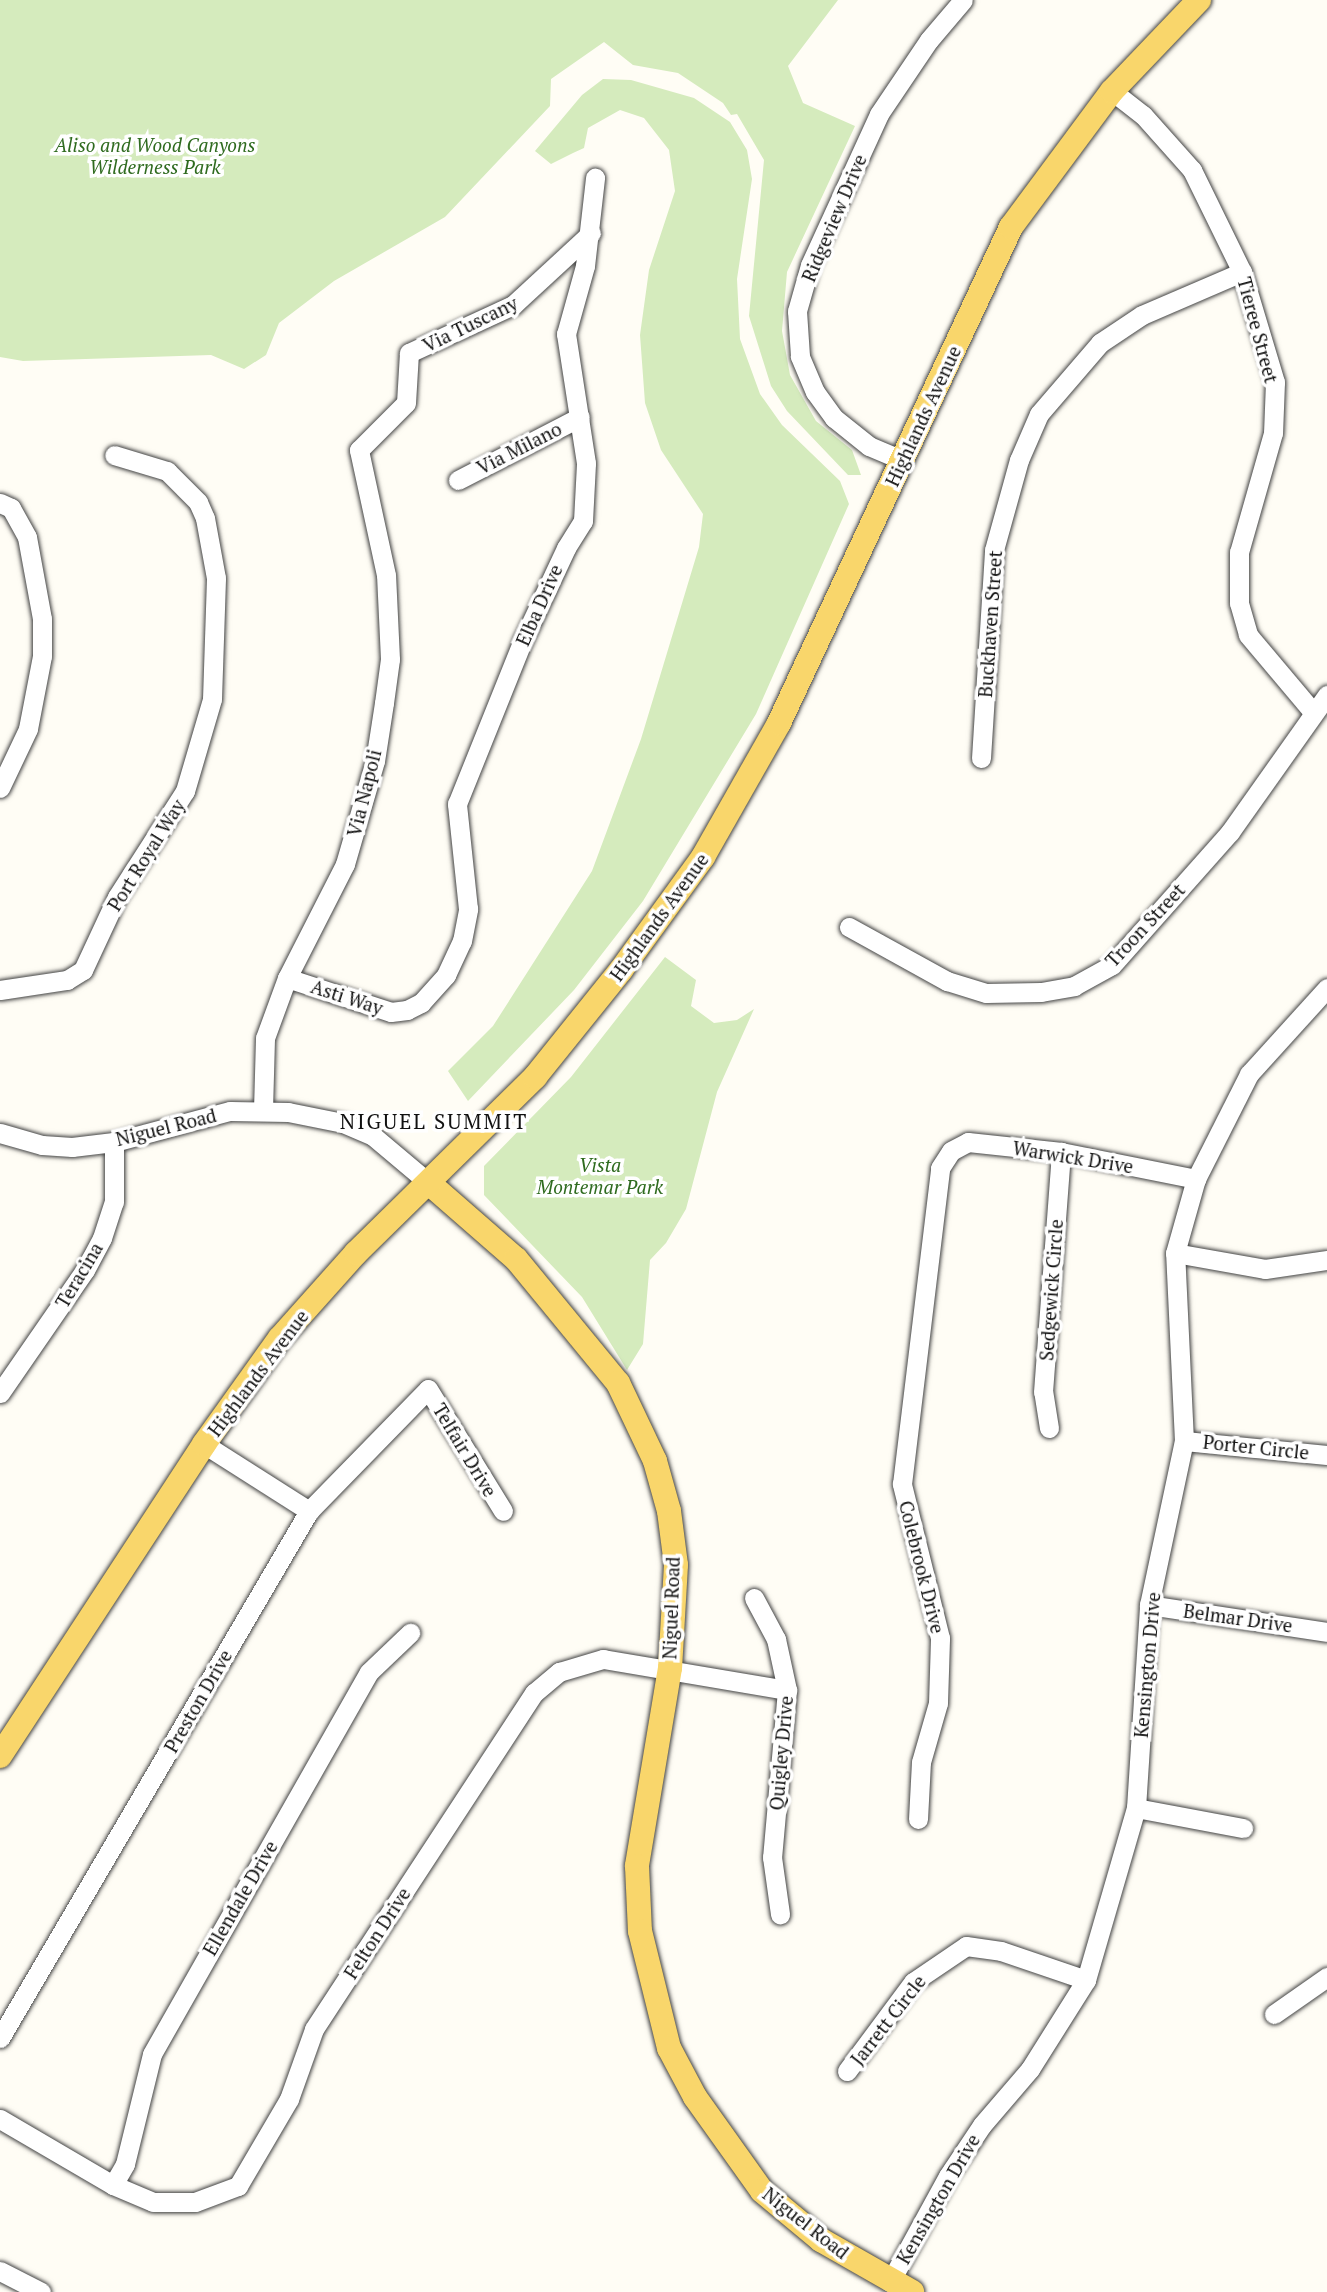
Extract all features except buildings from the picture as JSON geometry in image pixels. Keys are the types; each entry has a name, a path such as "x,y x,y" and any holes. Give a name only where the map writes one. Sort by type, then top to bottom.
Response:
{"main road":[{"name":"Highlands Avenue","path":"0,1756 204,1444 280,1338 356,1253 430,1184 535,1077 621,970 703,857 779,723 1011,228 1112,91 1199,0"},
{"name":"Niguel Road","path":"430,1184 516,1259 618,1383 655,1461 669,1511 676,1565 670,1668 637,1866 640,1931 669,2048 695,2097 762,2191 821,2240 901,2287"}],"street":[{"name":"Ridgeview Drive","path":"902,460 869,446 834,418 815,391 800,356 797,311 810,265 879,114 915,59 963,0"},
{"name":"Tieree Street","path":"1112,91 1143,115 1192,170 1242,272 1275,382 1273,433 1239,552 1239,603 1248,635 1312,711"},
{"name":"Elba Drive","path":"407,1010 421,1003 446,975 462,941 468,909 457,804 523,640 565,548 583,521 586,477 580,416 566,334 591,233 595,178"},
{"name":"Via Tuscany","path":"361,460 359,450 406,403 409,352 513,305 591,233"},
{"name":"Buckhaven Street","path":"981,758 994,550 1019,460 1039,414 1100,343 1142,315 1242,272"},
{"name":"Via Milano","path":"458,480 580,416"},
{"name":"Port Royal Way","path":"0,990 67,980 82,970 117,897 185,791 212,699 216,578 205,518 198,502 167,471 114,455"},
{"name":"Via Napoli","path":"262,1110 265,1038 287,978 345,864 375,761 384,703 390,659 386,575 361,460"},
{"path":"0,503 11,508 27,537 42,619 42,656 28,729 0,788"},
{"name":"Troon Street","path":"849,928 947,981 986,993 1041,992 1074,985 1112,965 1230,832 1312,711 1327,695"},
{"name":"Asti Way","path":"287,978 391,1012 407,1010"},
{"name":"Kensington Drive","path":"901,2287 948,2176 982,2125 1030,2069 1086,1980 1136,1808 1149,1605 1184,1441 1175,1253 1196,1179 1249,1074 1327,988"},
{"name":"Niguel Road","path":"0,1133 42,1145 114,1142 183,1120 262,1110 343,1123 373,1136 430,1184"},
{"name":"Teracina","path":"0,1393 85,1270 102,1238 114,1202 114,1142"},
{"name":"Warwick Drive","path":"951,1151 968,1142 1061,1152 1196,1179"},
{"name":"Colebrook Drive","path":"918,1819 921,1762 938,1703 940,1638 902,1484 940,1168 951,1151"},
{"name":"Sedgewick Circle","path":"1049,1429 1044,1392 1061,1152"},
{"path":"1175,1253 1265,1269 1327,1260"},
{"name":"Telfair Drive","path":"428,1389 503,1510"},
{"name":"Preston Drive","path":"0,2038 309,1511 428,1389"},
{"name":"Porter Circle","path":"1184,1441 1327,1455"},
{"path":"204,1444 309,1511"},
{"name":"Quigley Drive","path":"754,1598 776,1639 787,1690 772,1857 780,1914"},
{"name":"Belmar Drive","path":"1149,1605 1327,1632"},
{"name":"Ellendale Drive","path":"113,2185 125,2164 152,2054 369,1672 411,1633"},
{"name":"Felton Drive","path":"0,2119 113,2185 153,2202 195,2202 238,2186 289,2099 314,2029 534,1693 559,1672 603,1660 670,1668 787,1690"},
{"path":"1136,1808 1243,1828"},
{"name":"Jarrett Circle","path":"847,2071 913,1982 966,1946 1001,1951 1086,1980"},
{"path":"1274,2014 1327,1978"},
{"path":"0,2271 41,2292"}],"green space":[{"name":"Aliso and Wood Canyons Wilderness Park","path":"0,0 838,0 788,66 803,103 855,126 787,272 782,331 790,375 816,421 852,450 861,475 848,475 787,411 771,386 749,316 764,160 737,114 731,115 723,103 678,73 633,65 604,42 551,79 550,106 445,217 334,281 279,323 266,355 244,369 211,355 23,361 0,357"},
{"path":"603,79 631,80 694,98 730,122 747,150 752,179 737,279 740,339 760,394 782,425 840,481 849,504 756,714 643,901 574,990 468,1101 448,1071 493,1026 592,871 641,739 699,547 703,514 661,450 645,403 640,335 649,270 675,191 669,150 644,118 620,110 588,128 584,148 551,164 535,151 582,95"},
{"name":"Vista Montemar Park","path":"665,957 696,980 691,1006 714,1023 737,1020 754,1009 717,1092 686,1209 666,1243 650,1260 643,1344 627,1370 582,1297 484,1195 484,1166 571,1077"}],"district":[{"name":"NIGUEL SUMMIT","path":"434,1121"}]}
